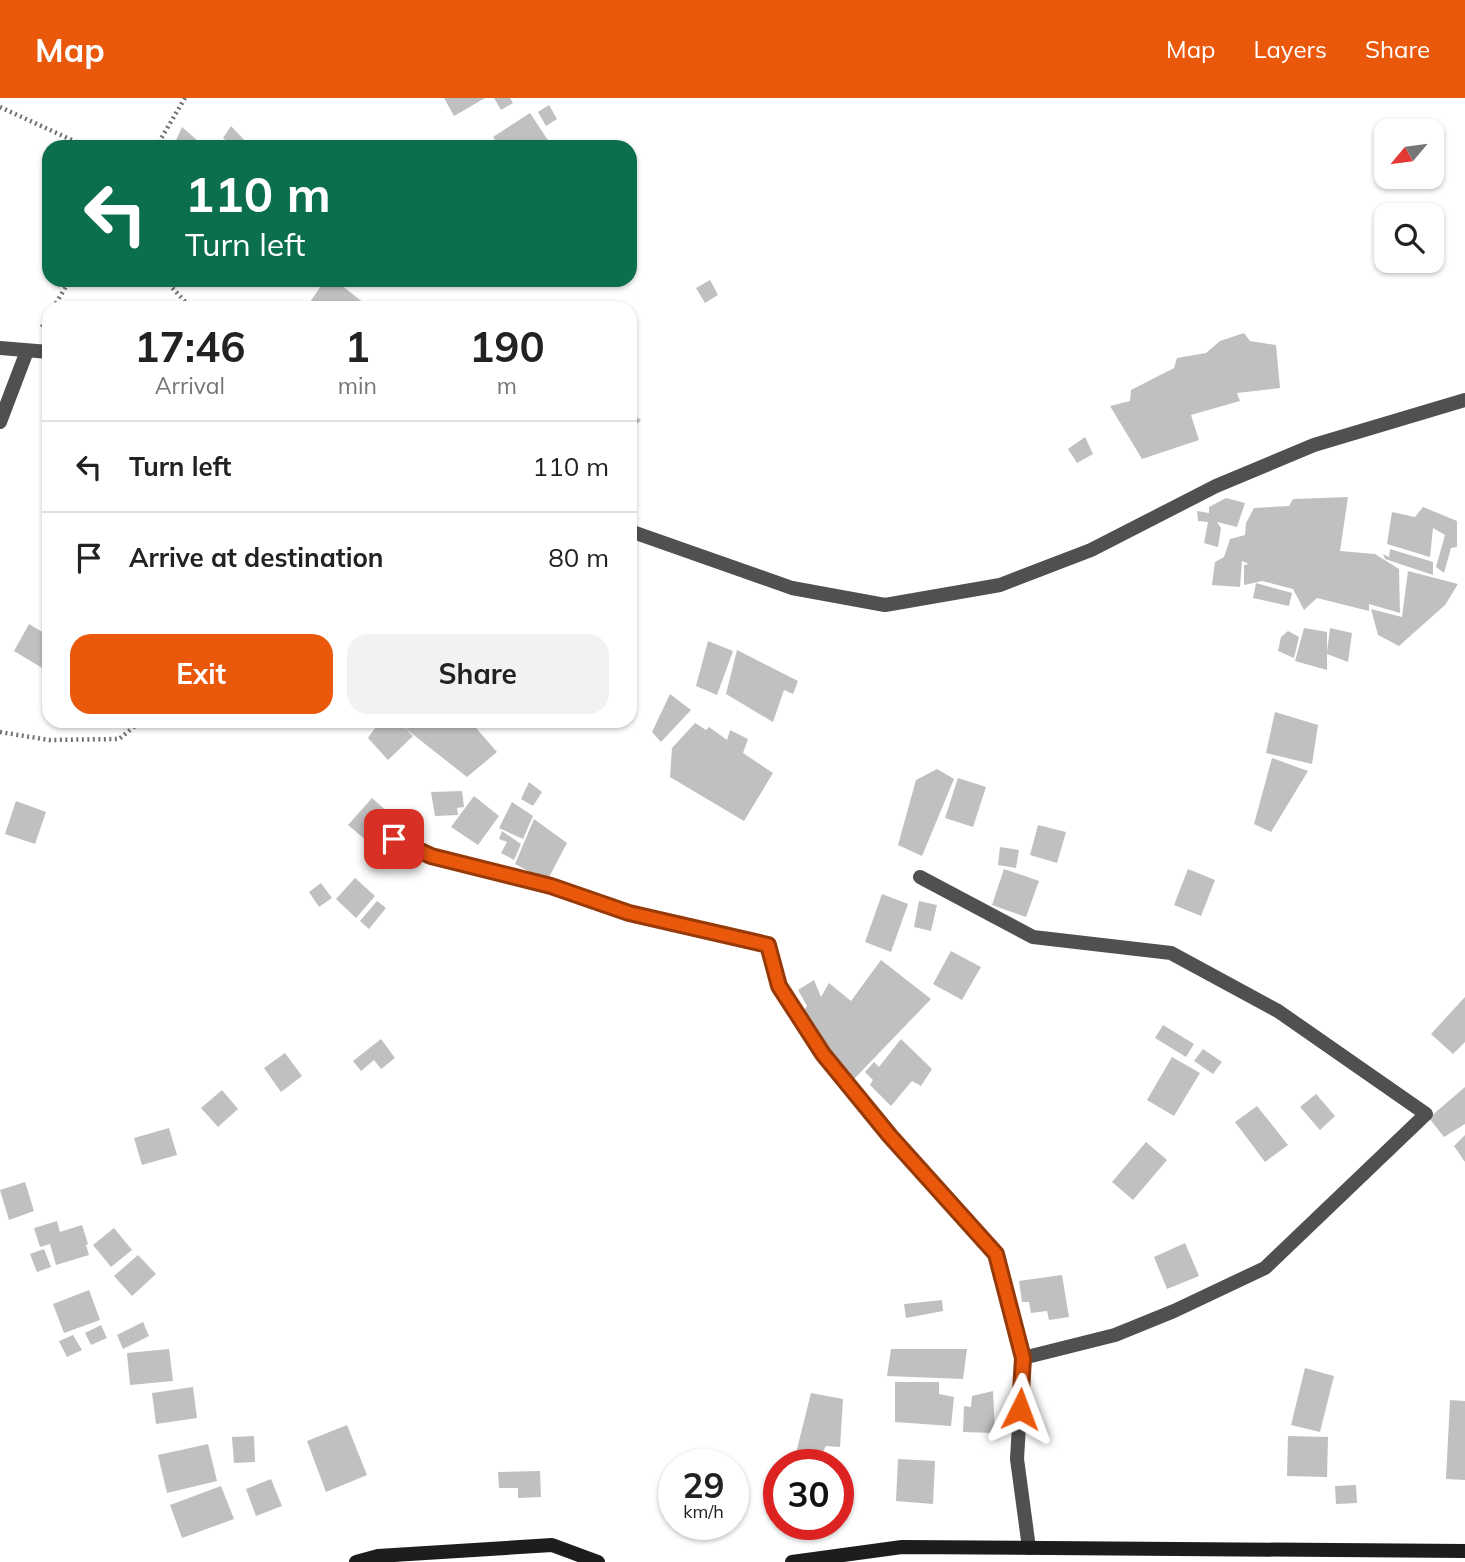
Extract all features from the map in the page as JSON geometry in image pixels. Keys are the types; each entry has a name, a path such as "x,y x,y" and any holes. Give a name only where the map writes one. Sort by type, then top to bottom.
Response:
{"main road":[{"path":"356,1562 378,1556 552,1545 598,1562"},
{"path":"792,1562 902,1547 1465,1551"}],"street":[{"path":"0,348 42,352"},
{"path":"0,422 27,352"},
{"path":"637,533 792,588 885,605 1000,584 1091,550 1216,486 1314,445 1465,400"},
{"path":"394,839 431,856 551,886 629,913 768,945 779,986 823,1054 890,1136 996,1254 1023,1358 1017,1459 1029,1548"},
{"path":"920,877 1033,937 1171,953 1278,1010 1426,1114 1265,1268 1174,1311 1115,1335 1023,1358"}],"path":[{"path":"160,140 185,98"},
{"path":"0,107 72,140"},
{"path":"172,287 184,301"},
{"path":"0,732 49,740 119,738 132,728"}],"building":[{"path":"444,98 485,98 454,116"},
{"path":"494,98 510,98 513,103 501,110"},
{"path":"549,105 557,119 546,126 538,112"},
{"path":"530,113 548,140 495,140 493,137"},
{"path":"231,126 244,140 225,140 223,138"},
{"path":"182,127 197,140 176,140"},
{"path":"710,280 718,295 705,303 696,288"},
{"path":"320,287 344,287 361,301 311,301"},
{"path":"1244,333 1250,341 1276,345 1280,388 1237,393 1240,401 1191,415 1199,440 1142,459 1110,406 1130,401 1131,390 1174,368 1177,358 1206,353 1220,341"},
{"path":"1085,437 1093,454 1077,463 1068,449"},
{"path":"1348,497 1340,551 1375,554 1399,569 1400,613 1369,604 1369,611 1317,598 1304,610 1293,589 1262,581 1244,585 1244,565 1249,564 1242,561 1240,587 1212,585 1215,562 1224,557 1230,539 1245,535 1246,523 1254,508 1289,506 1293,499"},
{"path":"1226,498 1245,503 1237,527 1217,522 1221,528 1218,547 1204,543 1208,522 1198,521 1197,511 1209,513 1209,507"},
{"path":"1423,507 1457,521 1457,547 1451,548 1444,573 1436,567 1445,535 1433,528 1430,557 1387,544 1392,512 1415,517"},
{"path":"1390,549 1433,562 1433,575 1385,559 1383,554 1389,557"},
{"path":"1408,571 1458,584 1445,605 1399,646 1378,635 1371,609 1402,617"},
{"path":"1256,583 1292,593 1289,606 1253,598"},
{"path":"29,624 42,632 42,668 14,651"},
{"path":"1304,628 1327,632 1327,652 1330,628 1352,633 1348,662 1327,654 1327,670 1295,661"},
{"path":"1288,631 1299,637 1294,658 1278,651 1281,637"},
{"path":"708,641 733,651 717,695 696,686"},
{"path":"737,650 798,681 793,694 784,690 773,722 726,694"},
{"path":"670,694 691,710 661,742 652,732"},
{"path":"1275,712 1318,725 1312,764 1266,753"},
{"path":"695,723 706,730 709,727 727,740 730,730 748,739 743,753 773,773 744,821 670,777 672,748"},
{"path":"375,728 405,728 413,736 388,760 368,738"},
{"path":"476,728 497,752 467,777 406,729"},
{"path":"1272,758 1308,771 1271,832 1254,824"},
{"path":"937,769 954,779 922,856 898,845 916,780"},
{"path":"958,778 986,787 973,827 945,818"},
{"path":"529,782 542,792 533,806 521,799"},
{"path":"462,791 464,807 457,808 458,815 435,816 431,792"},
{"path":"474,796 499,816 478,845 451,827"},
{"path":"372,798 390,814 367,841 348,825"},
{"path":"16,801 46,812 35,844 5,834"},
{"path":"512,802 533,816 523,839 499,828"},
{"path":"534,819 567,843 547,881 515,864"},
{"path":"1038,825 1066,832 1057,863 1030,855"},
{"path":"502,831 521,844 514,860 501,853 507,842 499,839"},
{"path":"1000,847 1019,850 1016,868 998,865"},
{"path":"1004,869 1039,881 1026,917 992,905"},
{"path":"1188,869 1215,880 1201,916 1174,905"},
{"path":"355,878 375,896 356,918 336,899"},
{"path":"321,883 332,898 319,907 309,892"},
{"path":"882,894 908,904 891,952 865,942"},
{"path":"377,901 386,908 369,929 360,921"},
{"path":"919,901 937,905 931,931 914,927"},
{"path":"951,951 981,967 962,1000 933,984"},
{"path":"881,960 931,999 853,1080 815,1029 804,1010 807,1006 798,990 814,980 821,997 829,983 851,1001"},
{"path":"1465,997 1465,1042 1453,1054 1431,1034"},
{"path":"1163,1025 1194,1044 1186,1057 1155,1038"},
{"path":"381,1039 395,1058 381,1069 374,1060 361,1071 353,1061"},
{"path":"901,1039 932,1069 921,1086 912,1081 891,1106 870,1085 873,1080 865,1072 874,1062 879,1067"},
{"path":"1203,1049 1222,1062 1213,1074 1194,1061"},
{"path":"285,1053 302,1076 281,1092 264,1068"},
{"path":"1172,1057 1200,1073 1174,1116 1147,1100"},
{"path":"1465,1087 1465,1124 1444,1137 1429,1118"},
{"path":"222,1090 238,1109 218,1127 201,1108"},
{"path":"1316,1094 1335,1116 1320,1130 1300,1107"},
{"path":"1257,1106 1288,1145 1265,1162 1235,1122"},
{"path":"169,1128 177,1155 142,1165 134,1138"},
{"path":"1465,1135 1465,1162 1454,1146"},
{"path":"1146,1142 1167,1160 1133,1200 1112,1182"},
{"path":"25,1182 34,1211 9,1220 0,1190"},
{"path":"57,1221 60,1232 82,1225 89,1255 56,1265 50,1244 40,1247 34,1228"},
{"path":"114,1228 132,1250 111,1267 93,1245"},
{"path":"1185,1243 1199,1276 1167,1289 1154,1257"},
{"path":"44,1249 51,1267 37,1272 30,1254"},
{"path":"138,1255 156,1274 132,1296 114,1276"},
{"path":"1062,1275 1069,1317 1049,1320 1047,1311 1031,1313 1029,1302 1022,1302 1019,1281"},
{"path":"89,1290 100,1320 64,1333 53,1304"},
{"path":"942,1300 943,1311 906,1318 904,1304"},
{"path":"143,1322 149,1336 123,1349 117,1335"},
{"path":"101,1325 107,1338 91,1345 85,1333"},
{"path":"73,1335 82,1350 67,1357 59,1341"},
{"path":"169,1349 173,1381 130,1385 127,1353"},
{"path":"891,1349 967,1349 963,1379 887,1376"},
{"path":"1305,1368 1334,1376 1320,1432 1291,1425"},
{"path":"895,1382 939,1382 939,1394 954,1397 951,1426 895,1422"},
{"path":"193,1387 197,1418 156,1424 152,1393"},
{"path":"993,1391 995,1433 963,1432 964,1406 971,1407 972,1396"},
{"path":"811,1393 843,1399 840,1447 797,1449"},
{"path":"1450,1400 1465,1401 1465,1480 1446,1479"},
{"path":"347,1425 367,1475 326,1492 307,1441"},
{"path":"254,1436 255,1462 234,1463 232,1437"},
{"path":"1288,1436 1328,1437 1327,1477 1287,1476"},
{"path":"208,1444 217,1481 167,1493 158,1455"},
{"path":"898,1459 935,1461 933,1504 896,1501"},
{"path":"540,1471 541,1497 518,1498 518,1488 499,1488 498,1472"},
{"path":"271,1479 282,1506 256,1516 246,1489"},
{"path":"1356,1485 1357,1503 1336,1504 1335,1486"},
{"path":"221,1486 234,1519 182,1538 170,1505"}],"route":[{"path":"394,839 431,856 551,886 629,913 768,945 779,986 823,1054 890,1136 996,1254 1023,1358 1020,1409"}]}
